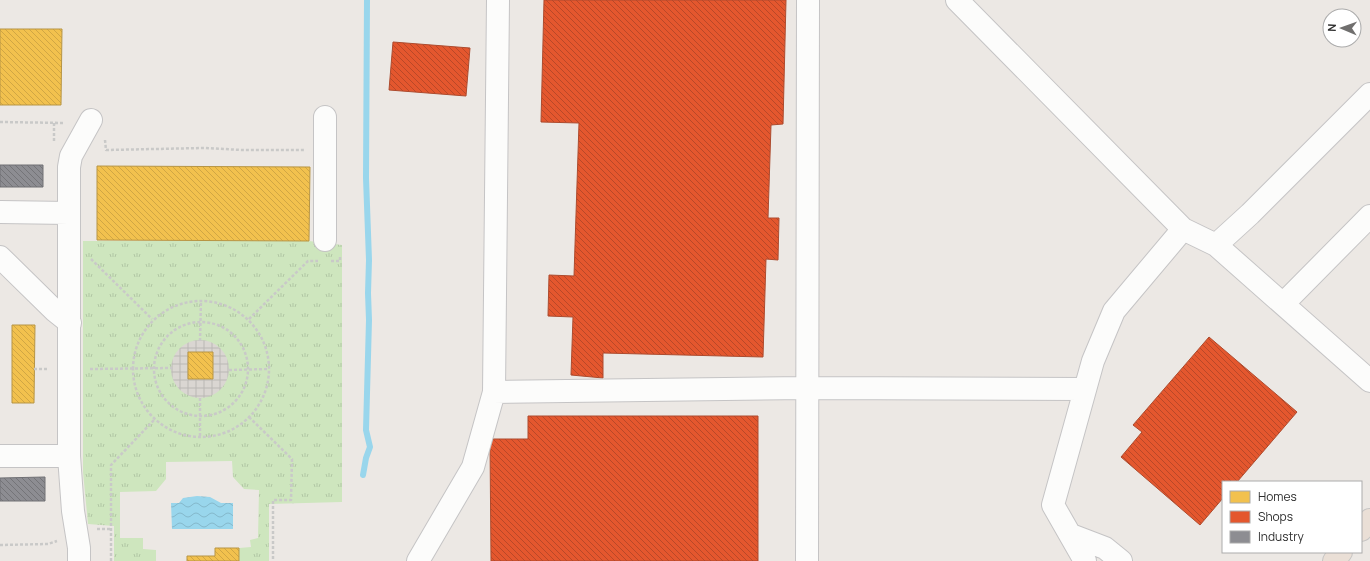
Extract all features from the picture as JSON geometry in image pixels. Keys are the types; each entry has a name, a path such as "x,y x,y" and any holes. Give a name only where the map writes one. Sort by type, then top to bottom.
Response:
{"highway":[{"path":"1362,529 1370,520"},
{"path":"1334,561 1341,553"}],"street":[{"path":"418,561 473,467 494,392 498,0"},
{"path":"807,561 808,0"},
{"path":"958,0 1183,229 1216,245 1370,381"},
{"path":"1216,245 1250,214 1370,94"},
{"path":"324,117 325,240"},
{"path":"79,561 77,533 73,511 69,456 69,167 71,156 96,129"},
{"path":"0,212 69,213"},
{"path":"1283,304 1370,216"},
{"path":"1085,561 1053,504 1084,389 1093,361 1114,311 1183,229"},
{"path":"0,257 55,311 70,323"},
{"path":"494,392 807,388 1084,389"},
{"path":"0,456 69,456"},
{"path":"1071,535 1105,548 1120,561"}],"path":[{"path":"0,122 64,122 69,125"},
{"path":"54,122 54,144"},
{"path":"96,129 106,140 106,150 204,148 243,150 307,150"},
{"path":"86,259 91,259 152,318"},
{"path":"200,341 201,300"},
{"path":"201,300 214,301 229,305 249,319 263,342 269,369 268,384 264,395 258,406 249,417 231,430 218,436 200,438 184,436 169,430 154,420 142,404 137,393 134,380 133,358 140,336 152,318 170,306 201,300"},
{"path":"193,321 200,321 220,326 230,331 238,340 246,355 248,369 247,383 240,397 229,407 216,414 201,416 186,414 167,402 162,396 156,382 153,368 157,351 165,337 178,327 193,321"},
{"path":"89,369 172,368"},
{"path":"229,370 269,369"},
{"path":"200,398 200,438"},
{"path":"249,417 292,459 291,500 273,500 273,561"},
{"path":"111,561 111,465 154,420"},
{"path":"96,529 111,529"},
{"path":"0,545 48,544 59,540"}],"green space":[{"path":"83,241 309,241 342,245 342,502 269,504 269,561 239,561 239,548 251,547 250,540 258,538 259,490 244,489 233,477 232,461 166,462 166,479 156,491 120,492 120,538 143,538 143,549 156,550 156,561 114,561 114,526 88,524 83,472"}],"shaded area":[{"path":"200,340 216,345 224,353 229,369 224,385 216,393 200,398 184,393 176,385 171,369 176,353 184,345"}],"water":[{"path":"197,496 210,497 221,503 233,503 233,529 172,529 171,503 179,503 183,498"}],"building: Homes":[{"path":"0,29 62,29 61,105 0,105"},
{"path":"97,166 310,167 309,241 97,240"},
{"path":"12,325 35,325 34,403 12,403"},
{"path":"188,352 213,352 213,379 188,379"},
{"path":"215,548 239,548 239,561 187,561 187,556 215,556"}],"building: Shops":[{"path":"544,0 786,0 783,124 771,125 768,218 779,218 778,260 766,259 763,357 603,353 603,378 571,375 573,317 548,316 549,275 574,276 579,123 541,122"},
{"path":"393,42 470,48 466,96 389,90"},
{"path":"1209,337 1297,412 1238,481 1222,481 1222,499 1200,525 1121,457 1142,432 1133,425"},
{"path":"528,416 758,416 758,561 491,561 490,439 528,439"}],"building: Industry":[{"path":"0,165 43,165 43,187 0,187"},
{"path":"45,477 45,501 0,501 0,478"}],"waterway":[{"path":"363,475 366,458 370,447 366,430 369,320 369,260 366,178 367,0"}]}
